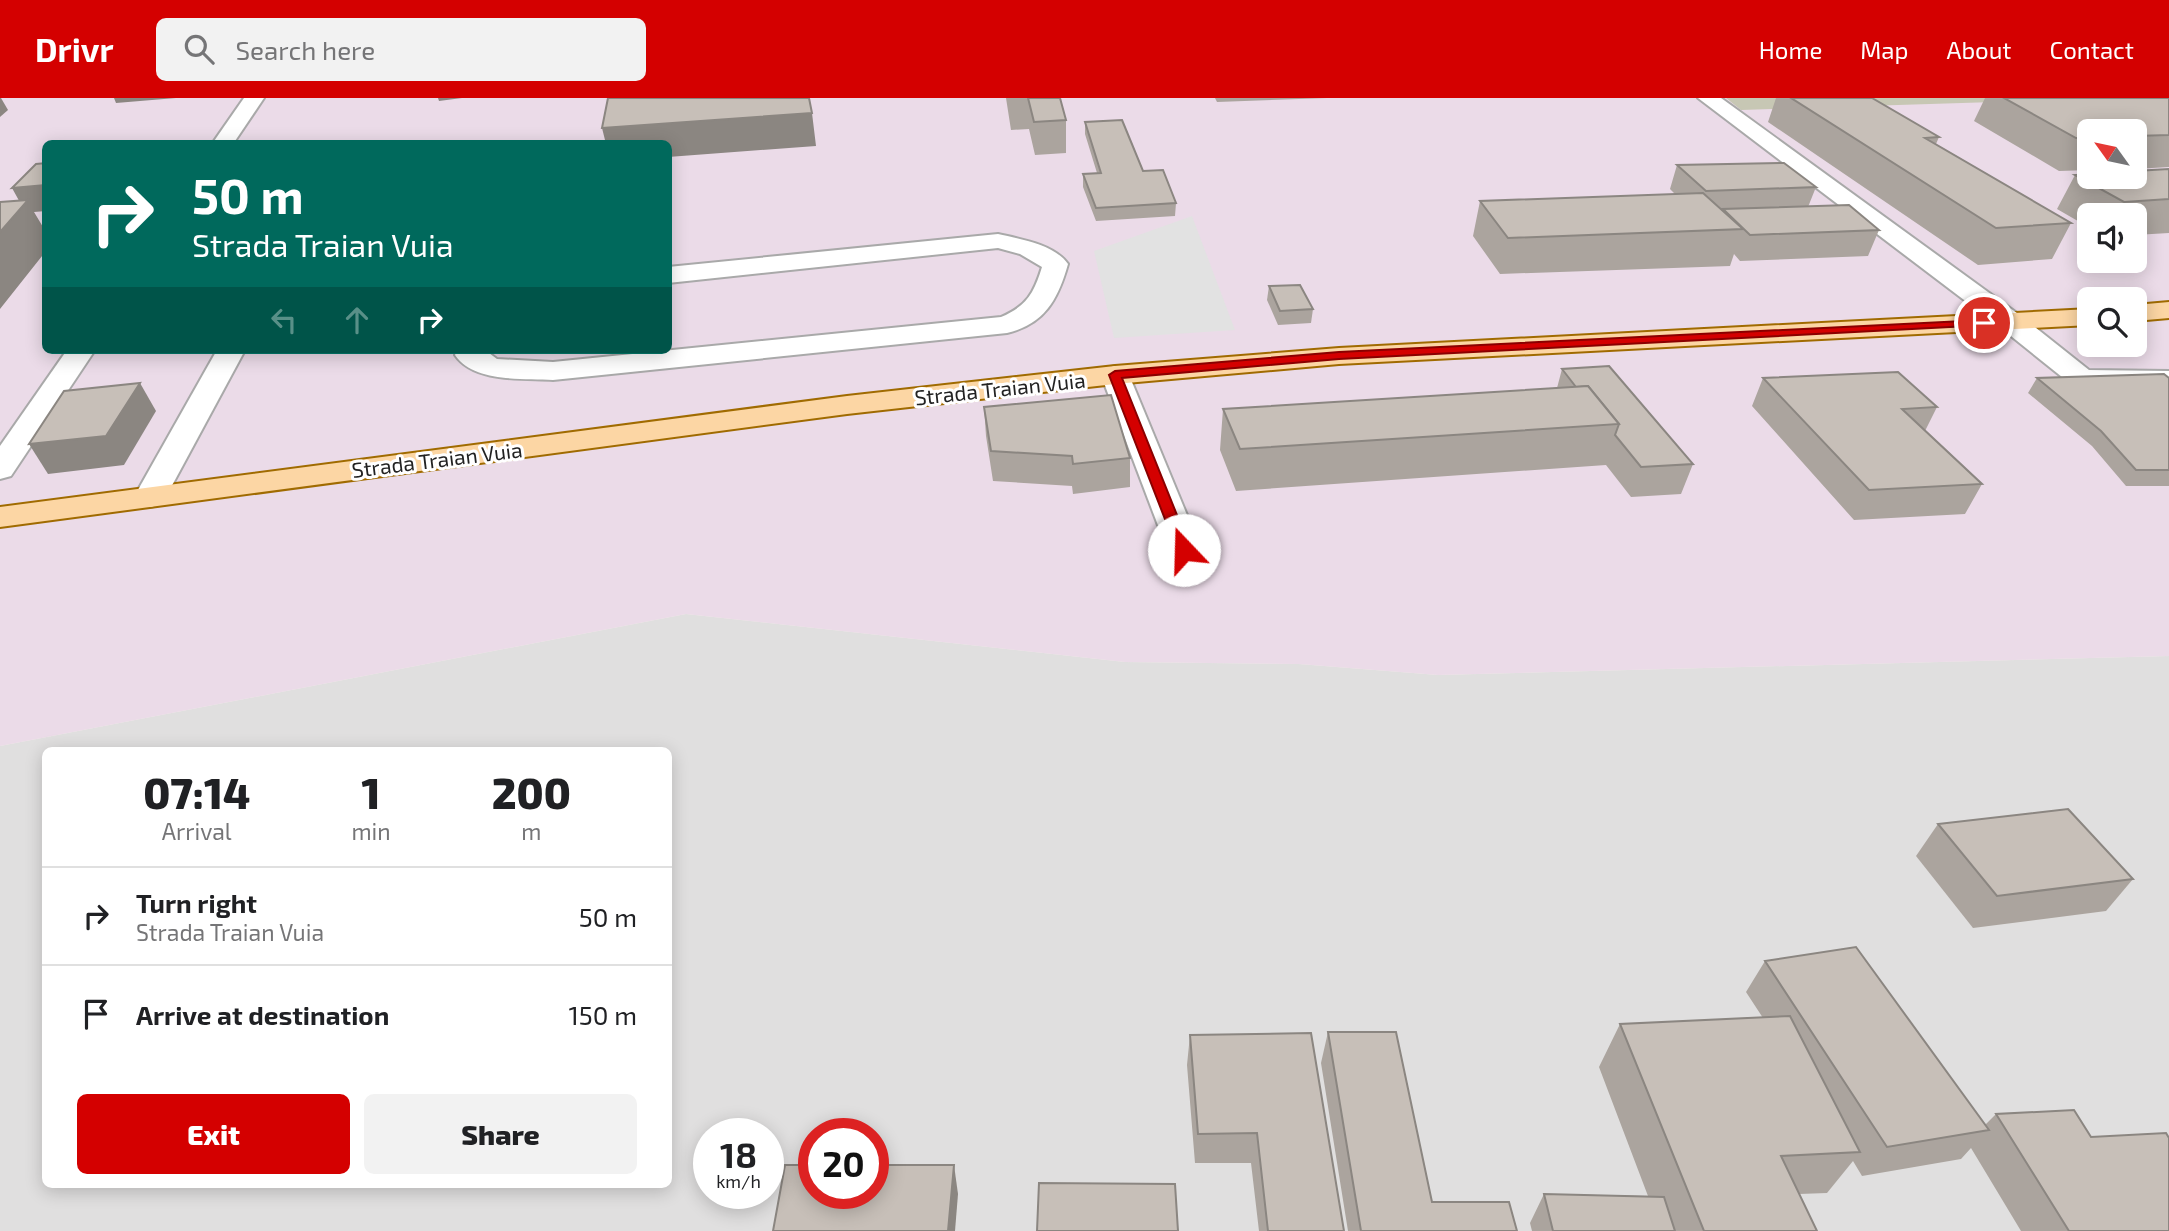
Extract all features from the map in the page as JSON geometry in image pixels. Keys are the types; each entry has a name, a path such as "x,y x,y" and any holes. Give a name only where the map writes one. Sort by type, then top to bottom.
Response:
{"main road":[{"path":"2147,312 2169,310"},
{"name":"Strada Traian Vuia","path":"0,517 847,405 1115,375 1339,356 1664,337 2077,318"}],"lane":[{"path":"225,140 254,98"},
{"path":"1707,98 2011,322 2082,379 2169,380"},
{"path":"469,354 491,367 552,371 1007,325 1031,314 1045,301 1055,264 1029,249 998,241 672,275"},
{"path":"0,469 78,354"},
{"path":"150,497 229,354"},
{"path":"1115,375 1184,550"}],"shaded area":[{"path":"0,98 2169,98 2169,656 1438,675 1299,664 1125,662 686,614 0,746"},
{"path":"1726,98 2125,98 1741,110"},
{"path":"1192,216 1235,330 1114,338 1094,251"},
{"path":"686,614 1125,662 1299,664 1438,675 2169,656 2169,1231 0,1231 0,746"}],"building":[{"path":"608,98 809,98 812,113 602,128"},
{"path":"1028,98 1060,98 1066,120 1034,122"},
{"path":"1791,98 1872,98 1939,137 1925,138 2071,223 1996,228"},
{"path":"2004,98 2169,98 2169,135 2147,136 2147,119 2077,119 2076,138"},
{"path":"1122,120 1143,171 1163,170 1176,203 1096,208 1083,174 1101,173 1085,122"},
{"path":"42,163 42,185 12,188 36,164"},
{"path":"1784,163 1816,187 1706,191 1677,165"},
{"path":"2169,169 2169,199 2124,202 2100,189 2147,189 2147,170"},
{"path":"1703,193 1743,229 1508,238 1480,201"},
{"path":"28,200 0,232 0,202"},
{"path":"1849,205 1879,230 1750,235 1723,209"},
{"path":"1300,285 1313,309 1280,311 1269,286"},
{"path":"1609,366 1693,464 1641,467 1615,435 1619,424 1588,386 1576,387 1562,369"},
{"path":"1898,372 1937,407 1902,409 1982,484 1869,490 1763,378"},
{"path":"2164,374 2169,378 2169,470 2136,470 2101,431 2037,378"},
{"path":"140,383 106,436 29,444 64,391"},
{"path":"1588,386 1619,424 1240,449 1223,409"},
{"path":"1111,395 1130,458 1073,464 1072,456 991,451 984,407"},
{"path":"2068,809 2133,879 1997,896 1938,824"},
{"path":"1856,947 1989,1130 1887,1147 1765,961"},
{"path":"1790,1016 1860,1152 1781,1156 1817,1231 1704,1231 1620,1024"},
{"path":"1328,1032 1396,1032 1432,1202 1509,1202 1517,1231 1361,1231"},
{"path":"1311,1033 1344,1231 1268,1231 1257,1133 1198,1134 1190,1035"},
{"path":"2074,1110 2091,1137 2166,1133 2169,1138 2169,1231 2069,1231 1996,1114"},
{"path":"785,1165 798,1165 798,1209 889,1209 889,1165 954,1165 948,1231 773,1231 777,1209 784,1209"},
{"path":"1039,1183 1175,1184 1178,1231 1037,1231"},
{"path":"1544,1194 1664,1197 1675,1231 1553,1231"}],"route":[{"path":"1184,550 1115,375 1339,356 1984,323"}]}
